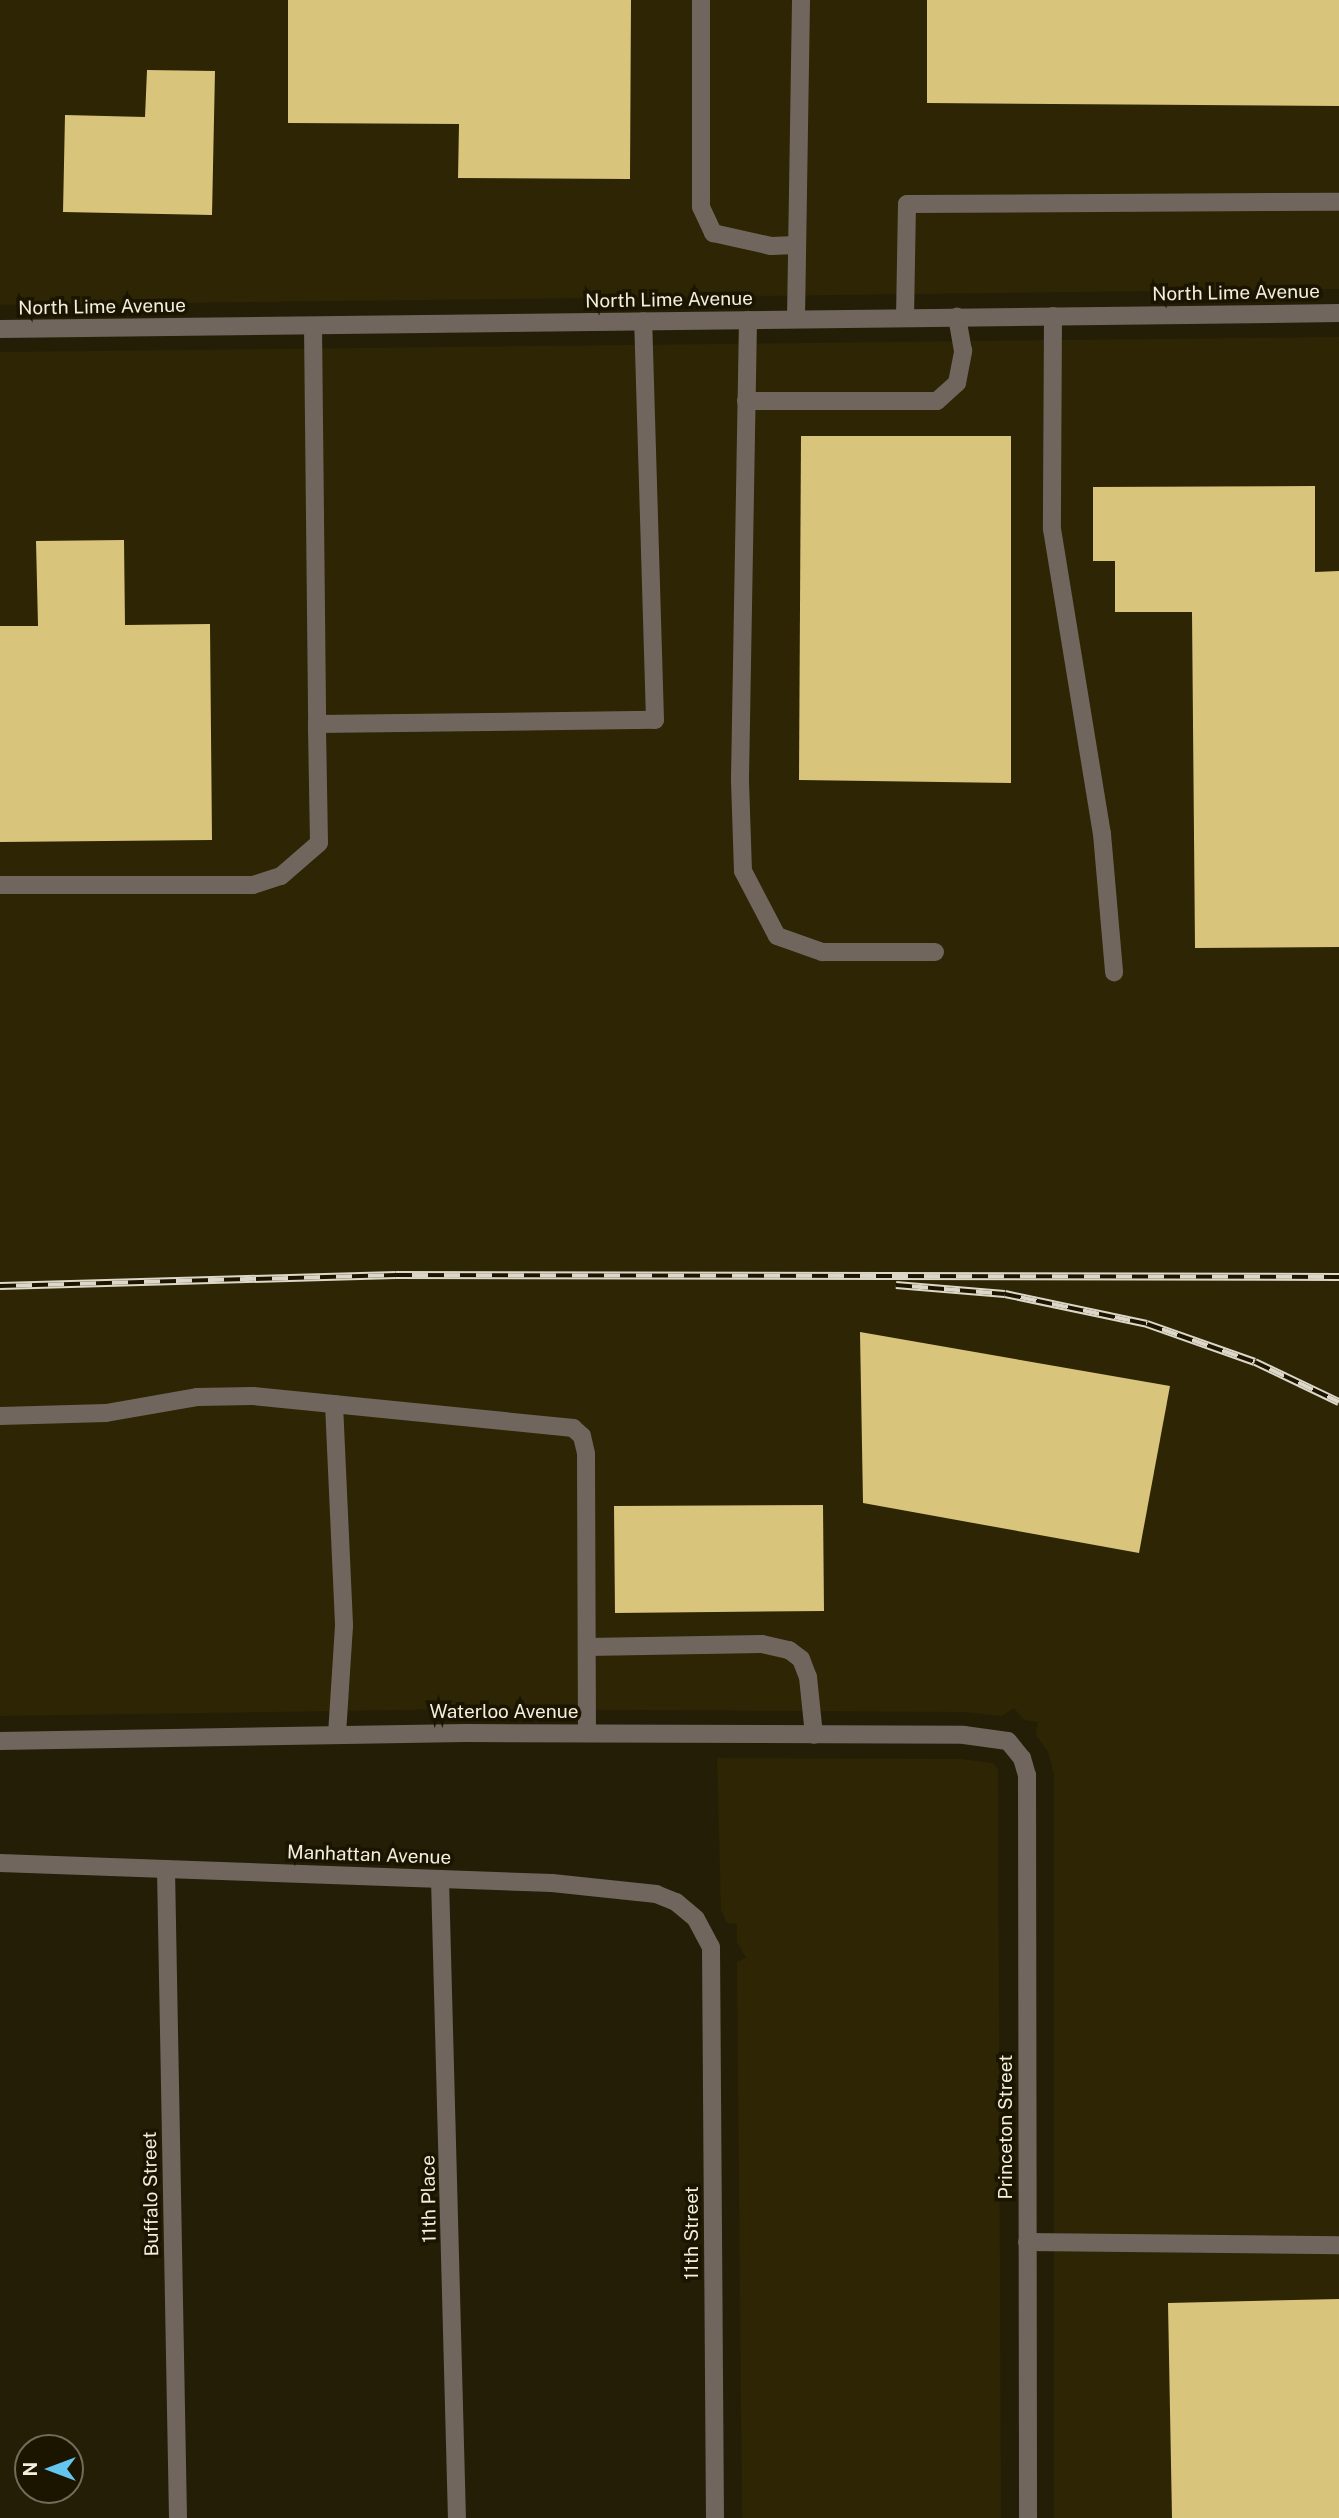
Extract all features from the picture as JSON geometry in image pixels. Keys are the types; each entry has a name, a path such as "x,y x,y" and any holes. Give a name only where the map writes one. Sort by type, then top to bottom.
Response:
{"street":[{"path":"701,0 701,206 713,233 771,246 797,245"},
{"path":"796,319 801,0"},
{"path":"905,318 907,204 1339,202"},
{"name":"North Lime Avenue","path":"0,329 1339,313"},
{"path":"1053,316 1052,529 1102,834 1114,972"},
{"path":"746,401 937,401 957,383 963,351 957,317"},
{"path":"748,320 740,780 743,870 777,936 822,952 935,952"},
{"path":"317,724 655,720 643,321"},
{"path":"0,885 253,885 281,876 319,843 313,326"},
{"path":"0,1416 106,1413 197,1397 253,1396 573,1428 582,1436 587,1733"},
{"path":"334,1404 344,1626 337,1735"},
{"path":"587,1647 762,1644 789,1650 801,1659 808,1677 814,1735"},
{"name":"Waterloo Avenue","path":"0,1741 587,1733 964,1735 1008,1741"},
{"name":"Princeton Street","path":"1008,1741 1022,1758 1027,1775 1028,2518"},
{"name":"Manhattan Avenue","path":"0,1863 440,1879 656,1894 676,1902 696,1919 711,1947"},
{"name":"Buffalo Street","path":"166,1868 178,2518"},
{"name":"11th Place","path":"440,1879 457,2518"},
{"name":"11th Street","path":"711,1947 715,2518"},
{"path":"1027,2242 1339,2245"}],"shaded area":[{"path":"0,0 1339,0 1339,289 0,305"},
{"path":"1339,337 1339,2518 1054,2518 1054,1775 1048,1752 1036,1735 1038,1722 1024,1720 1014,1708 1002,1716 964,1712 465,1709 0,1716 0,352"},
{"path":"717,1758 961,1759 993,1763 998,1768 1001,2518 742,2518 737,1962 746,1958 737,1942 737,1924 727,1923 721,1910"}],"building":[{"path":"288,0 631,0 630,179 458,178 459,124 288,123"},
{"path":"927,0 1339,0 1339,106 927,103"},
{"path":"147,70 215,71 212,215 63,212 65,115 145,117"},
{"path":"801,436 1011,436 1011,783 799,780"},
{"path":"1315,486 1315,572 1339,571 1339,947 1195,948 1192,612 1115,612 1115,561 1093,561 1093,487"},
{"path":"124,540 125,625 210,624 212,840 0,842 0,626 38,626 36,541"},
{"path":"860,1332 1170,1386 1139,1553 863,1503"},
{"path":"823,1505 824,1611 615,1613 614,1506"},
{"path":"1339,2299 1339,2518 1172,2518 1168,2303"}],"railway":[{"path":"0,1286 396,1275 1339,1277"},
{"path":"896,1285 1005,1294 1147,1324 1255,1362 1339,1402"}]}
